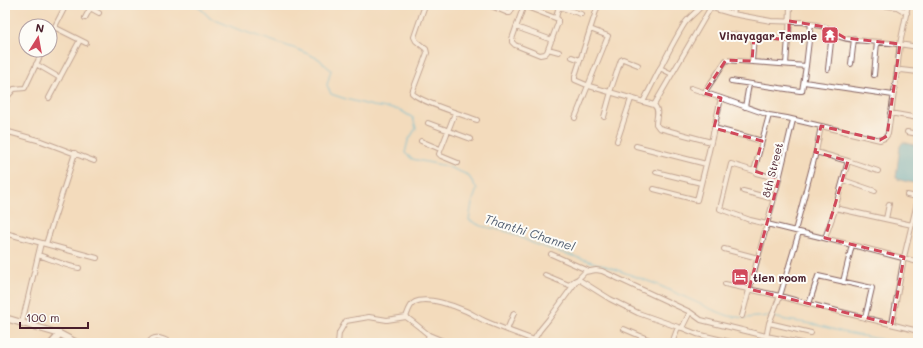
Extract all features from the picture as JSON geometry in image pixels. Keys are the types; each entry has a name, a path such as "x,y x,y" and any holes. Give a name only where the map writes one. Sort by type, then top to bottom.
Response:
{"street":[{"path":"58,20 66,5"},
{"path":"425,5 414,37 416,41 427,50 412,93 419,98 477,120"},
{"path":"489,5 508,13 514,5"},
{"path":"556,18 524,5 512,42 515,46 540,55 545,54 558,24 556,18 559,6 580,14"},
{"path":"598,5 575,80 589,86 654,105 658,110 656,124 659,128 711,142"},
{"path":"644,102 660,68 685,23 703,5 733,14 770,21 811,23 829,28 832,33 838,36 918,47"},
{"path":"733,14 735,5"},
{"path":"786,64 790,5"},
{"path":"879,5 897,7 907,13"},
{"path":"691,88 769,115 880,140 885,138 888,134 900,44 908,5"},
{"path":"85,18 91,7 99,13"},
{"path":"654,105 711,7"},
{"path":"731,82 800,91 802,90 811,23"},
{"path":"516,27 552,40"},
{"path":"58,29 86,43"},
{"path":"575,118 608,36 590,29"},
{"path":"828,69 832,33"},
{"path":"729,34 786,40 788,38"},
{"path":"752,61 754,36"},
{"path":"851,64 854,39"},
{"path":"49,98 80,40"},
{"path":"874,75 877,42"},
{"path":"548,49 559,52"},
{"path":"572,57 580,60"},
{"path":"5,109 8,97 14,89 25,88 39,58"},
{"path":"604,117 610,92 621,60 623,59 638,65"},
{"path":"704,93 726,60 806,66"},
{"path":"36,64 60,78"},
{"path":"660,68 672,74"},
{"path":"897,72 901,70 918,72"},
{"path":"804,82 893,95"},
{"path":"746,107 749,84"},
{"path":"617,141 631,98"},
{"path":"654,189 697,200 721,98"},
{"path":"455,112 439,154 458,163"},
{"path":"890,113 918,118"},
{"path":"754,171 769,115"},
{"name":"8th Street","path":"742,316 774,199 793,120"},
{"path":"428,123 471,139"},
{"path":"765,343 772,316 780,296 822,126"},
{"path":"714,128 762,141"},
{"path":"5,131 41,141 94,161"},
{"path":"907,132 918,134"},
{"path":"421,141 440,149"},
{"path":"636,146 706,164"},
{"path":"816,152 878,171"},
{"path":"22,323 38,255 44,244 76,153"},
{"path":"825,238 848,161"},
{"path":"779,179 731,164 720,209 750,220 852,244 918,262"},
{"path":"656,172 701,183"},
{"path":"843,180 875,191"},
{"path":"743,191 774,199"},
{"path":"892,324 904,257 918,198 907,195"},
{"path":"886,219 889,204"},
{"path":"835,208 912,225"},
{"path":"5,233 97,258"},
{"path":"843,282 852,244"},
{"path":"724,249 758,258"},
{"path":"551,254 590,271"},
{"path":"38,255 68,266 79,268"},
{"path":"406,317 412,304 416,301 433,301 466,311 484,321 533,342 540,330 549,320 578,279 585,272 602,271 690,312 701,320 802,343"},
{"path":"545,275 568,285 578,279"},
{"path":"809,304 818,276 872,288 865,318"},
{"path":"578,279 610,299 638,313 697,334 735,343"},
{"path":"725,284 780,296 918,331"},
{"path":"672,343 690,312"},
{"path":"507,330 514,313"},
{"path":"338,343 340,333 346,321 369,317 387,320 406,317 416,323 420,329 429,335 448,343"},
{"path":"5,318 60,334 77,343"},
{"path":"770,323 811,333"},
{"path":"624,329 657,343"},
{"path":"52,343 60,334"},
{"path":"426,343 429,335"},
{"path":"150,343 154,338 172,343"}],"highlighted area":[{"path":"789,21 826,27 845,38 900,44 887,136 880,140 821,126 815,152 848,161 825,238 904,257 892,324 749,289 779,179 754,171 762,141 714,128 721,98 704,93 726,60 752,61 754,36 789,40"}],"water":[{"path":"903,142 918,146 918,184 896,178 900,146"}],"waterway":[{"name":"Thanthi Channel","path":"197,5 210,18 237,29 299,50 319,59 331,70 327,85 331,94 373,106 400,110 413,118 416,128 408,141 405,153 412,159 446,166 468,175 477,189 472,203 469,220 481,226 509,232 537,245 612,268 656,284 729,316 744,318 770,316 813,324 893,343"}],"place":[{"name":"Vinayagar Temple","path":"830,35"},
{"name":"tien room","path":"740,277"}]}
